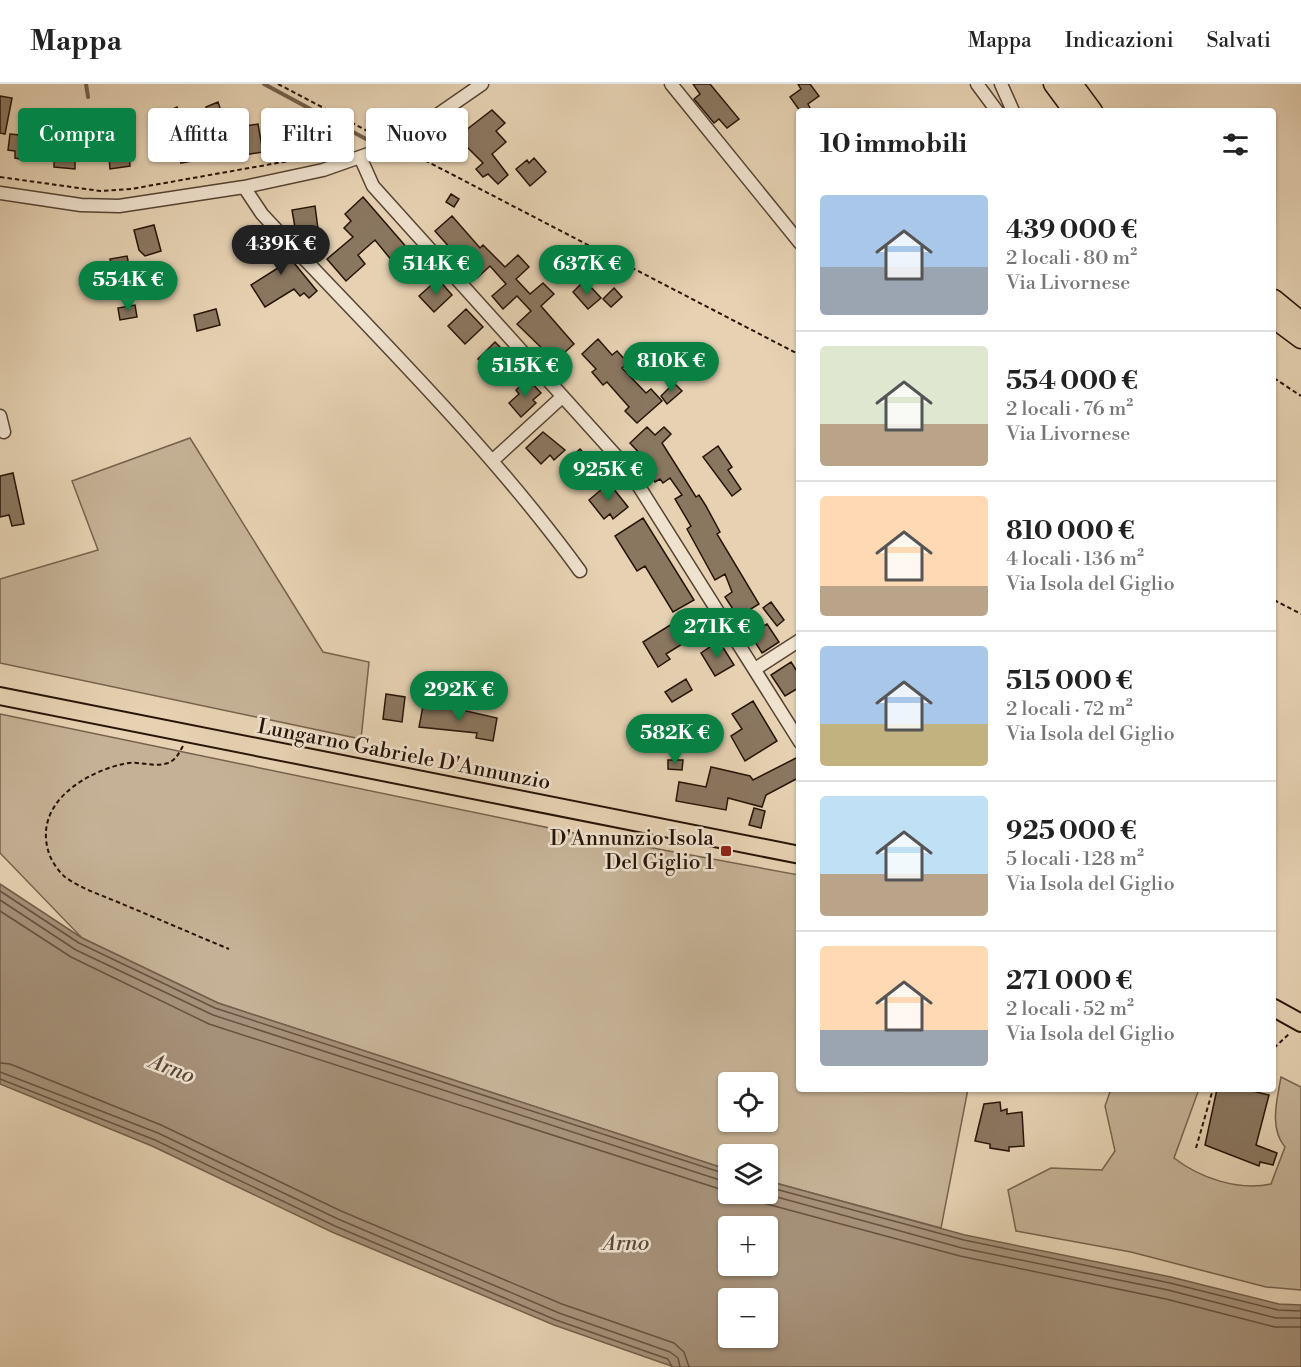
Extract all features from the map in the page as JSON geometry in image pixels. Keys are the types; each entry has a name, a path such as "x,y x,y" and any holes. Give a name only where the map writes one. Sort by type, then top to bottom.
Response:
{"highway":[{"path":"1065,86 1072,108"},
{"path":"1065,86 1090,108"},
{"path":"1276,301 1301,321"},
{"path":"1276,320 1301,339"}],"main road":[{"name":"Lungarno Gabriele D'Annunzio","path":"0,696 796,854"},
{"path":"1276,1009 1300,1022"}],"street":[{"path":"0,192 81,205 119,206 244,187 323,170 361,159 394,145 419,130 482,84"},
{"path":"671,84 796,238"},
{"path":"977,84 995,108"},
{"path":"1001,84 1012,108"},
{"path":"361,159 373,186 633,477 796,736"},
{"path":"244,187 262,214 492,461 552,533 580,571"},
{"path":"492,461 562,397"},
{"path":"0,416 4,432"},
{"path":"755,669 796,643"}],"path":[{"path":"278,84 366,130"},
{"path":"0,177 100,191 130,189 284,162"},
{"path":"429,162 796,353"},
{"path":"1276,379 1301,396"},
{"path":"1276,601 1301,614"},
{"path":"189,735 179,754 167,763 124,764 84,778 69,788 57,802 48,823 46,842 50,857 63,876 94,892 229,949"},
{"path":"1276,1046 1300,1022"},
{"path":"1196,1148 1211,1092"}],"shaded area":[{"path":"190,438 323,652 369,662 361,739 0,663 0,579 98,550 72,481"},
{"path":"0,714 593,837 796,874 796,1092 967,1092 941,1228 778,1184 778,1144 718,1144 718,1166 218,1003 82,938 0,853"},
{"path":"1281,1077 1301,1087 1301,1290 1266,1287 1131,1252 1016,1231 1008,1190 1051,1168 1102,1170 1115,1151 1105,1106 1110,1092 1198,1092 1174,1158 1207,1177 1246,1186 1271,1184 1285,1147 1277,1131 1276,1104"}],"water":[{"name":"Arno","path":"0,884 82,938 218,1003 718,1166 718,1204 778,1204 778,1184 965,1235 1171,1277 1279,1304 1301,1305 1301,1367 674,1367 554,1325 332,1232 152,1146 0,1084"}],"building":[{"path":"693,84 710,84 739,119 727,128 719,119 714,123 694,99 700,94"},
{"path":"798,84 810,84 819,96 808,104 810,108 798,108 790,97 801,89"},
{"path":"0,96 12,98 5,134 0,133"},
{"path":"218,102 220,108 206,108"},
{"path":"492,110 505,123 496,131 506,142 492,154 508,175 498,184 488,174 483,177 476,169 483,163 468,148 468,129"},
{"path":"258,124 261,152 249,154 249,125"},
{"path":"10,134 18,135 18,159 15,158 15,151 8,150"},
{"path":"534,158 546,172 530,186 516,169 527,160 529,163"},
{"path":"54,162 75,162 75,169 54,167"},
{"path":"109,162 130,162 130,166 110,169"},
{"path":"451,194 459,199 454,207 446,202"},
{"path":"363,197 421,264 406,278 375,240 358,255 365,264 346,281 327,259 353,237 344,228 351,221 345,214"},
{"path":"315,206 318,229 296,233 292,210"},
{"path":"452,216 480,248 483,245 505,267 518,255 529,267 516,279 530,294 543,283 554,294 541,306 574,344 555,361 517,324 531,311 517,296 503,309 492,296 506,284 490,266 477,278 435,231"},
{"path":"154,225 161,251 145,256 139,250 134,230"},
{"path":"268,236 274,243 276,241 317,291 309,298 304,293 300,296 294,289 265,307 251,285 278,268 258,244"},
{"path":"127,256 132,280 115,283 110,259"},
{"path":"438,279 452,295 434,312 419,296"},
{"path":"582,283 587,288 589,285 601,298 588,309 573,292"},
{"path":"614,288 622,297 611,307 603,299"},
{"path":"135,305 137,317 120,320 118,308"},
{"path":"216,309 220,325 197,331 194,315"},
{"path":"466,309 483,327 465,344 448,326"},
{"path":"598,339 612,355 617,351 628,363 622,368 646,393 651,389 662,401 637,423 625,411 629,407 607,382 603,385 592,372 596,369 582,354"},
{"path":"495,342 507,354 490,371 478,359"},
{"path":"528,379 541,393 533,400 536,403 521,417 509,403 519,394 516,390"},
{"path":"674,383 682,391 667,404 661,396"},
{"path":"647,427 655,435 664,427 671,434 662,443 696,497 699,495 706,506 720,532 717,534 759,604 738,617 725,597 732,592 725,574 715,580 687,529 691,526 675,499 682,495 670,478 663,483 660,479 655,482 648,472 654,469 630,443"},
{"path":"543,432 565,450 554,460 550,455 541,464 526,448"},
{"path":"718,446 732,467 728,470 741,489 732,496 703,457"},
{"path":"580,449 598,469 586,480 565,462"},
{"path":"13,473 24,524 12,526 9,515 0,517 0,476"},
{"path":"609,483 628,507 613,519 610,514 604,519 589,500"},
{"path":"643,518 694,600 673,612 645,566 637,571 615,536"},
{"path":"771,602 784,620 777,626 763,608"},
{"path":"675,622 687,641 666,654 670,659 658,667 643,642"},
{"path":"767,624 779,642 762,653 750,634"},
{"path":"719,641 734,665 715,676 701,653"},
{"path":"791,662 796,670 796,689 785,696 771,675"},
{"path":"686,679 692,690 672,702 665,692"},
{"path":"386,694 405,697 402,722 383,719"},
{"path":"753,701 777,741 745,761 731,736 742,729 732,714"},
{"path":"440,705 497,718 493,741 476,738 477,733 419,727 423,706 440,709"},
{"path":"796,758 796,779 766,795 762,807 728,798 726,810 676,801 679,782 706,787 711,767 750,776 753,780"},
{"path":"668,760 683,760 682,770 668,769"},
{"path":"754,808 765,811 761,828 749,825"},
{"path":"1216,1092 1256,1092 1269,1095 1256,1145 1277,1153 1273,1165 1260,1162 1259,1166 1205,1145"},
{"path":"1000,1102 1001,1111 1007,1109 1007,1114 1022,1112 1024,1146 1009,1147 1009,1151 990,1148 990,1144 975,1141 984,1104"}],"waterway":[{"path":"86,84 88,97"},
{"path":"264,84 366,139"}],"place":[{"name":"D'Annunzio Isola Del Giglio 1","path":"726,851"}]}
